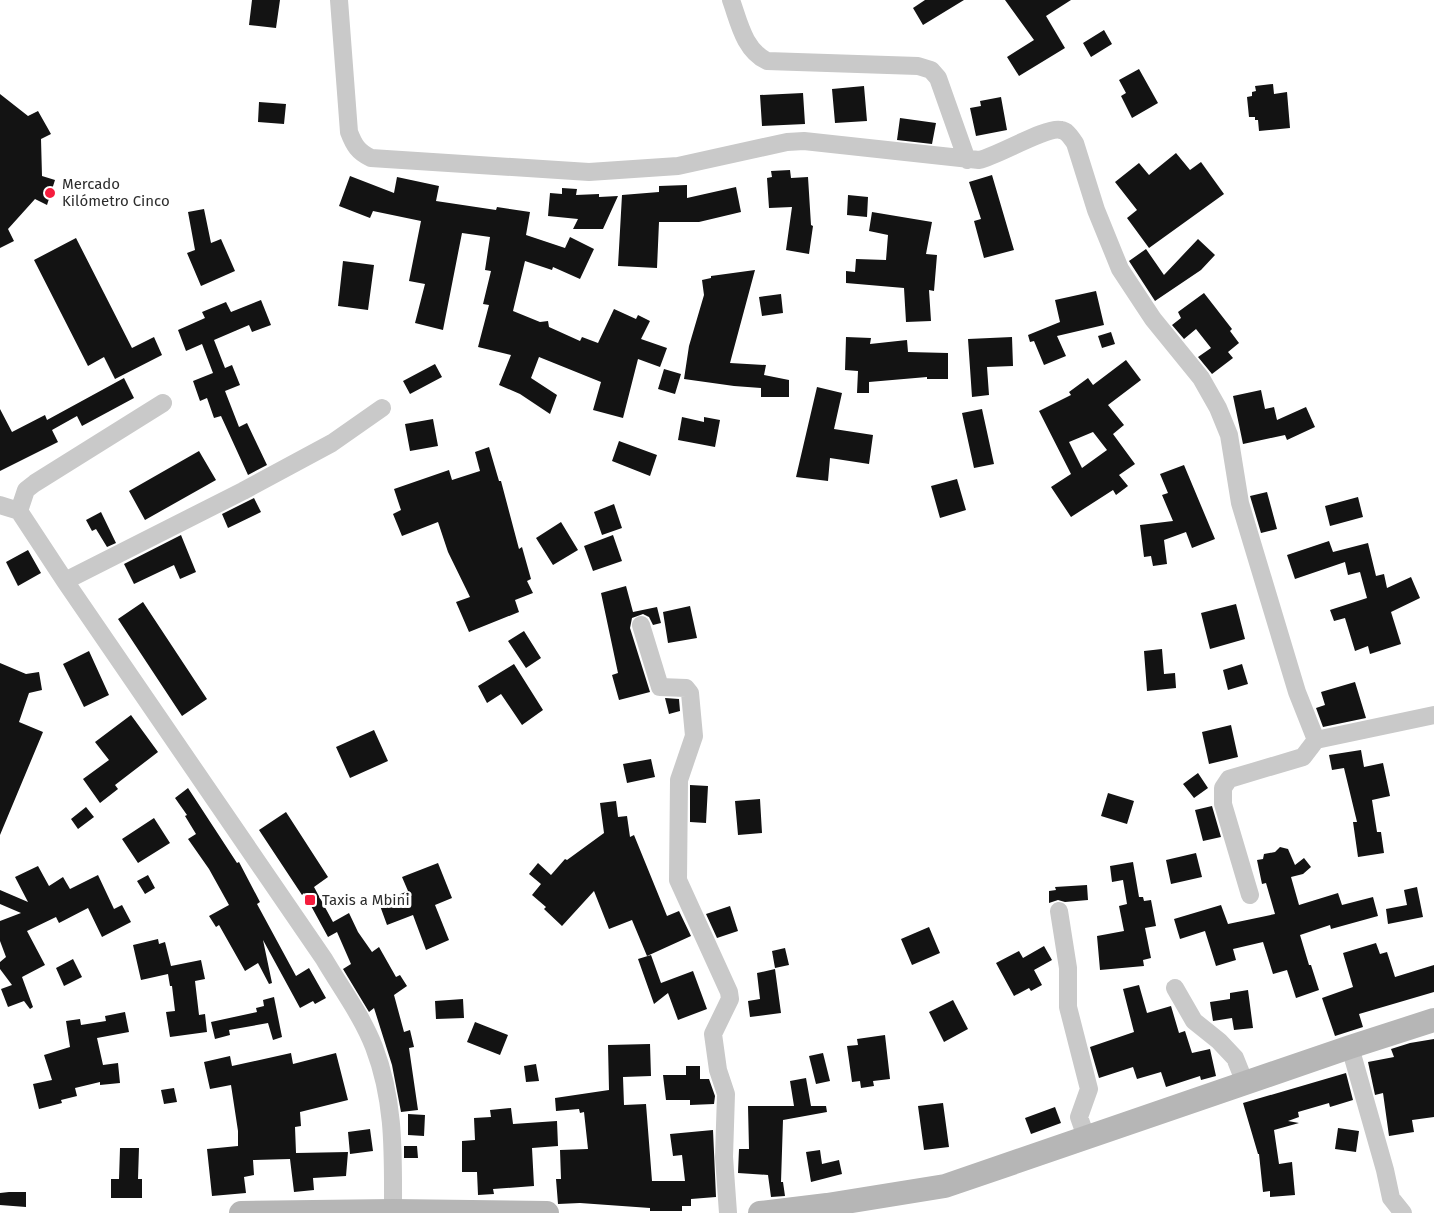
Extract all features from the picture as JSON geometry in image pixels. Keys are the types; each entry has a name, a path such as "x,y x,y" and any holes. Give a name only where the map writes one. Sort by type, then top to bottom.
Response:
{"main road":[{"path":"760,1213 789,1208 828,1209 945,1185 1434,1020"},
{"path":"240,1213 393,1211 547,1213"}],"street":[{"path":"339,0 349,132 354,146 361,154 371,158 589,172 678,166 787,142 804,141 979,160 992,157 1050,130 1061,130 1068,134 1075,143 1096,210 1120,269 1153,319 1201,378 1218,408 1229,435 1240,503 1297,692 1316,740"},
{"path":"730,0 747,44 757,56 766,61 918,66 931,70 938,78 967,160"},
{"path":"19,511 26,490 35,483 163,403"},
{"path":"65,581 332,443 382,408"},
{"path":"0,505 19,511 324,959 369,1037 374,1047 393,1122 393,1211"},
{"path":"641,625 660,687 686,688 690,693 694,736 679,780 678,880 729,992 730,999 713,1034 718,1070 726,1094 724,1157 728,1213"},
{"path":"1250,895 1223,804 1223,788 1229,779 1303,757 1316,740 1434,715"},
{"path":"1059,911 1068,968 1068,1007 1089,1089 1079,1117 1086,1137"},
{"path":"1175,988 1194,1021 1219,1041 1235,1058 1245,1083"},
{"path":"1350,1047 1391,1198 1403,1213"}],"building":[{"path":"252,0 280,0 276,28 249,25"},
{"path":"925,0 964,0 923,25 913,8"},
{"path":"1005,0 1071,0 1046,16 1065,48 1019,76 1007,57 1034,40"},
{"path":"1104,30 1112,44 1091,57 1083,43"},
{"path":"1139,69 1158,103 1132,118 1121,96 1126,93 1119,80"},
{"path":"1273,84 1274,94 1287,92 1290,128 1259,131 1258,120 1255,120 1255,117 1249,117 1247,97 1252,96 1252,92 1256,91 1255,86"},
{"path":"864,86 867,121 835,123 832,89"},
{"path":"803,93 805,124 762,126 760,95"},
{"path":"0,94 28,116 38,111 51,134 41,139 42,176 55,180 47,205 35,199 8,229 14,241 0,248"},
{"path":"1001,97 1007,130 976,136 970,108 981,106 980,101"},
{"path":"259,102 286,104 284,124 258,122"},
{"path":"900,118 936,123 932,144 897,140"},
{"path":"1176,153 1190,170 1201,162 1224,194 1149,248 1127,218 1137,210 1115,182 1139,163 1149,175"},
{"path":"790,170 791,178 808,177 811,225 813,226 809,254 786,250 792,207 769,208 767,178 772,177 771,171"},
{"path":"992,175 1014,250 984,258 974,221 981,219 969,182"},
{"path":"350,176 394,193 397,177 439,186 436,201 496,210 497,207 530,212 526,235 565,248 570,237 594,249 580,279 553,267 552,270 525,261 513,311 540,322 548,321 549,327 580,341 582,337 598,343 614,309 636,319 638,315 650,321 641,339 667,348 660,367 638,359 623,418 593,410 601,382 539,357 531,378 557,395 550,414 520,394 499,385 511,355 478,347 489,305 483,304 491,271 485,270 490,237 462,233 443,330 415,323 425,284 409,281 421,221 373,211 370,218 339,206"},
{"path":"687,185 687,198 736,187 741,212 699,222 659,222 657,268 618,266 622,195 659,192 659,186"},
{"path":"562,188 577,189 576,195 618,196 603,229 573,229 578,219 548,216 550,193 562,194"},
{"path":"848,195 868,197 867,217 847,215"},
{"path":"204,209 211,243 221,239 235,271 201,286 187,253 195,250 188,212"},
{"path":"872,212 932,222 926,254 937,255 934,291 929,290 931,321 906,322 904,288 846,283 846,271 855,272 856,259 886,260 888,235 869,231"},
{"path":"76,238 132,348 154,337 162,355 115,379 104,357 88,366 34,260"},
{"path":"1198,239 1215,255 1201,270 1155,301 1129,261 1146,249 1164,275"},
{"path":"343,261 374,265 368,310 338,306"},
{"path":"755,270 730,363 766,365 764,375 789,380 789,397 761,397 761,388 684,379 689,346 704,295 702,280 711,278 711,276"},
{"path":"1096,291 1104,325 1057,336 1066,356 1044,365 1034,341 1030,342 1028,335 1060,322 1055,300"},
{"path":"1204,293 1232,329 1230,331 1239,343 1228,352 1233,358 1212,374 1198,357 1211,348 1196,329 1184,339 1172,325 1181,318 1178,312"},
{"path":"781,294 783,313 762,316 759,297"},
{"path":"261,300 271,325 252,332 249,325 214,340 225,368 232,365 240,385 225,391 239,427 247,423 267,465 248,475 221,416 214,418 207,398 200,401 193,381 213,373 202,344 186,351 178,330 205,318 202,312 226,302 231,312"},
{"path":"1111,332 1115,344 1102,348 1098,336"},
{"path":"846,337 871,338 870,344 907,340 908,352 948,353 948,379 927,379 927,377 869,382 869,393 857,393 858,371 845,370"},
{"path":"1012,337 1013,366 987,367 989,395 972,397 968,339"},
{"path":"1126,360 1141,380 1108,405 1124,425 1113,434 1135,464 1119,475 1128,486 1116,495 1113,490 1071,517 1051,487 1071,474 1039,411 1071,395 1069,392 1088,378 1093,385","holes":["1093,432 1107,450 1082,468 1069,442"]},
{"path":"435,364 442,377 410,394 403,381"},
{"path":"664,369 681,374 675,394 658,389"},
{"path":"124,378 134,398 82,426 77,416 52,430 58,442 0,471 0,409 12,432 45,415 47,420"},
{"path":"817,387 842,393 834,429 873,435 869,464 830,458 828,481 796,477"},
{"path":"1261,390 1265,409 1274,407 1277,420 1306,407 1315,427 1287,440 1285,435 1243,444 1233,396"},
{"path":"982,409 994,464 974,468 962,413"},
{"path":"682,417 704,422 704,417 720,420 715,447 678,440"},
{"path":"433,419 438,446 410,451 405,424"},
{"path":"619,441 657,455 650,476 612,461"},
{"path":"489,447 499,481 501,481 519,549 522,547 531,579 527,581 533,593 515,600 519,612 469,632 456,602 470,597 448,552 438,522 402,536 393,514 401,510 394,489 449,470 452,480 480,471 475,452"},
{"path":"199,451 216,480 145,520 129,491"},
{"path":"1184,465 1215,539 1192,548 1186,532 1164,540 1167,564 1153,566 1151,556 1144,557 1140,525 1173,521 1162,495 1168,493 1160,474"},
{"path":"957,479 966,510 940,518 931,486"},
{"path":"1267,492 1277,529 1261,533 1250,496"},
{"path":"1358,497 1363,517 1330,526 1325,506"},
{"path":"254,498 261,512 228,528 222,514"},
{"path":"614,504 622,528 602,535 594,512"},
{"path":"101,512 116,543 107,547 96,529 92,531 86,520"},
{"path":"561,522 578,550 553,565 536,538"},
{"path":"181,535 196,572 180,579 174,565 134,584 124,564"},
{"path":"613,535 622,561 593,571 584,546"},
{"path":"1329,541 1333,552 1368,543 1376,576 1384,574 1387,588 1411,577 1420,598 1391,612 1401,644 1370,654 1368,646 1355,651 1345,618 1334,621 1330,610 1367,598 1360,572 1348,575 1345,562 1295,579 1287,555"},
{"path":"28,550 41,573 18,586 6,562"},
{"path":"626,586 633,612 657,607 661,623 653,625 649,617 643,614 632,618 630,628 650,692 619,700 612,675 618,673 601,593"},
{"path":"143,602 207,699 182,716 118,619"},
{"path":"1236,604 1245,639 1210,649 1201,613"},
{"path":"690,606 697,638 668,643 663,612"},
{"path":"524,631 541,658 526,668 508,641"},
{"path":"1162,649 1164,674 1175,673 1176,688 1147,691 1144,651"},
{"path":"89,651 109,695 84,707 63,664"},
{"path":"0,663 26,674 39,672 42,690 29,693 19,722 43,732 0,835"},
{"path":"514,664 543,710 522,725 501,694 487,703 478,686"},
{"path":"1242,664 1248,684 1228,690 1223,670"},
{"path":"1355,682 1366,718 1323,727 1316,708 1325,705 1321,692"},
{"path":"665,698 679,699 680,711 669,714"},
{"path":"131,715 158,752 115,785 118,789 100,803 83,779 109,760 95,742"},
{"path":"1231,725 1238,757 1209,764 1202,732"},
{"path":"374,730 388,761 350,778 336,747"},
{"path":"1361,750 1364,767 1383,763 1390,796 1372,800 1377,832 1381,832 1384,853 1358,857 1353,822 1357,822 1344,768 1332,770 1329,755"},
{"path":"651,759 655,777 627,783 623,764"},
{"path":"1198,773 1208,788 1194,798 1183,784"},
{"path":"690,785 708,786 706,823 690,822"},
{"path":"188,788 237,863 239,862 260,902 257,904 296,976 309,968 326,998 315,1004 313,1001 300,1008 263,940 272,983 269,984 258,963 245,971 219,925 216,927 209,916 229,905 209,869 188,839 196,834 175,798"},
{"path":"1108,793 1134,801 1127,824 1101,816"},
{"path":"760,799 762,833 738,835 735,801"},
{"path":"616,801 618,817 627,816 630,837 634,835 667,916 679,911 691,936 647,956 632,920 609,929 594,891 562,926 532,895 541,884 529,874 538,863 551,875 565,859 567,860 604,833 600,803"},
{"path":"1212,806 1221,837 1203,841 1195,810"},
{"path":"86,807 94,817 78,829 71,819"},
{"path":"286,812 328,877 314,887 333,922 349,913 358,932 372,952 379,947 396,977 400,975 407,986 394,995 404,1032 410,1030 414,1047 409,1048 418,1110 401,1112 392,1065 374,1008 369,1012 343,969 351,964 337,932 328,937 304,893 302,895 259,830"},
{"path":"154,818 170,843 138,863 122,839"},
{"path":"1280,847 1288,849 1295,865 1304,858 1311,867 1303,874 1291,877 1299,905 1338,893 1342,905 1373,897 1378,916 1331,929 1330,925 1300,935 1319,990 1296,998 1287,970 1273,974 1263,942 1233,949 1236,960 1216,966 1205,931 1180,939 1174,919 1221,905 1228,924 1275,914 1266,883 1262,884 1257,860 1263,859 1264,854 1275,852"},
{"path":"1196,853 1202,877 1171,884 1166,860"},
{"path":"1133,862 1139,897 1143,897 1144,901 1151,900 1156,926 1145,928 1151,958 1143,960 1144,966 1100,970 1097,936 1124,931 1119,906 1127,904 1123,880 1112,882 1110,866"},
{"path":"438,863 452,898 435,905 449,940 426,950 413,915 387,925 379,903 408,891 402,877"},
{"path":"38,866 49,886 63,877 70,889 98,875 114,909 122,905 131,922 102,937 88,908 59,923 56,917 27,931 45,965 22,977 33,1007 30,1009 24,1001 8,1007 1,989 12,985 0,969 0,962 6,957 0,941 0,921 21,913 0,904 0,890 28,902 15,877"},
{"path":"148,875 155,888 145,894 137,881"},
{"path":"1087,885 1088,900 1065,902 1058,900 1049,903 1049,891 1056,890 1055,887"},
{"path":"1417,887 1423,917 1388,924 1386,909 1407,905 1404,890"},
{"path":"730,906 738,931 717,938 706,914"},
{"path":"929,927 940,953 912,965 901,939"},
{"path":"158,939 159,944 165,942 171,966 201,960 205,979 195,981 199,1015 205,1014 207,1032 170,1037 166,1012 175,1011 168,974 141,980 133,945"},
{"path":"1376,943 1380,954 1387,952 1395,977 1434,965 1434,992 1359,1014 1363,1027 1335,1036 1322,998 1353,987 1343,953"},
{"path":"1044,946 1052,960 1034,970 1042,985 1031,991 1029,988 1014,996 996,963 1019,951 1023,958"},
{"path":"785,948 789,965 775,968 772,951"},
{"path":"651,955 661,983 693,971 707,1009 678,1020 668,993 654,1004 638,959"},
{"path":"73,959 82,977 64,986 56,968"},
{"path":"775,969 781,1013 750,1017 748,1001 760,999 757,973"},
{"path":"1139,985 1147,1013 1171,1006 1179,1033 1185,1031 1192,1053 1210,1049 1216,1076 1201,1080 1200,1076 1166,1087 1161,1072 1137,1079 1133,1067 1099,1078 1090,1047 1134,1032 1123,989"},
{"path":"1248,990 1253,1028 1234,1030 1232,1018 1213,1021 1210,1002 1230,999 1230,993"},
{"path":"274,997 282,1037 273,1040 268,1023 229,1030 230,1035 215,1039 211,1022 257,1012 256,1008 264,1006 263,1000"},
{"path":"463,999 464,1018 436,1019 435,1001"},
{"path":"953,1000 968,1029 944,1042 929,1012"},
{"path":"125,1012 129,1032 97,1038 103,1065 118,1063 120,1083 100,1085 100,1082 75,1088 77,1096 39,1109 33,1084 52,1080 44,1055 70,1047 66,1021 80,1019 81,1025 106,1021 105,1016"},
{"path":"475,1022 508,1035 500,1055 467,1042"},
{"path":"885,1035 890,1079 873,1081 874,1086 861,1088 860,1081 852,1082 847,1046 858,1045 857,1039"},
{"path":"1434,1039 1434,1117 1412,1120 1414,1132 1389,1136 1383,1093 1375,1095 1368,1062 1394,1057 1391,1049"},
{"path":"650,1044 651,1076 623,1077 624,1105 646,1104 652,1181 685,1181 682,1155 673,1156 670,1134 713,1130 716,1197 691,1199 691,1206 682,1206 682,1211 650,1211 650,1208 580,1203 558,1204 556,1179 561,1179 560,1150 588,1149 584,1112 580,1113 579,1109 556,1111 555,1098 609,1090 608,1045"},
{"path":"291,1053 293,1064 336,1053 348,1100 300,1112 301,1126 295,1127 296,1153 348,1152 346,1176 313,1178 314,1190 294,1192 290,1159 253,1160 254,1175 244,1177 246,1193 212,1196 207,1149 238,1146 238,1131 231,1085 210,1089 204,1062 230,1056 232,1066"},
{"path":"823,1053 830,1081 816,1084 809,1056"},
{"path":"536,1064 539,1081 526,1082 524,1066"},
{"path":"686,1066 700,1066 700,1079 709,1079 715,1096 714,1104 690,1105 690,1100 666,1100 663,1075 686,1075"},
{"path":"1346,1073 1353,1100 1330,1107 1329,1103 1298,1112 1299,1117 1288,1121 1299,1123 1274,1130 1279,1164 1292,1162 1295,1195 1270,1197 1270,1191 1263,1192 1259,1154 1243,1103"},
{"path":"806,1078 811,1106 826,1106 827,1112 783,1120 781,1182 783,1182 785,1196 771,1197 768,1175 738,1173 739,1149 749,1149 748,1106 794,1106 790,1081"},
{"path":"174,1088 177,1102 164,1104 161,1090"},
{"path":"943,1103 949,1147 924,1150 918,1106"},
{"path":"1055,1107 1061,1123 1031,1134 1025,1118"},
{"path":"511,1108 513,1124 557,1121 558,1146 532,1148 534,1186 493,1189 494,1194 478,1195 477,1172 462,1172 462,1141 475,1140 474,1118 491,1117 490,1110"},
{"path":"408,1114 425,1115 424,1136 408,1135"},
{"path":"1338,1128 1359,1131 1356,1152 1335,1149"},
{"path":"370,1129 373,1151 350,1154 348,1132"},
{"path":"404,1146 417,1146 418,1158 404,1158"},
{"path":"120,1148 139,1148 138,1179 142,1179 142,1198 111,1198 111,1179 119,1179"},
{"path":"820,1150 822,1164 839,1160 842,1174 811,1182 806,1152"},
{"path":"26,1192 26,1207 0,1205 0,1193"}],"place":[{"name":"Mercado Kilómetro Cinco","path":"50,193"},
{"name":"Taxis a Mbini","path":"310,900"}]}
